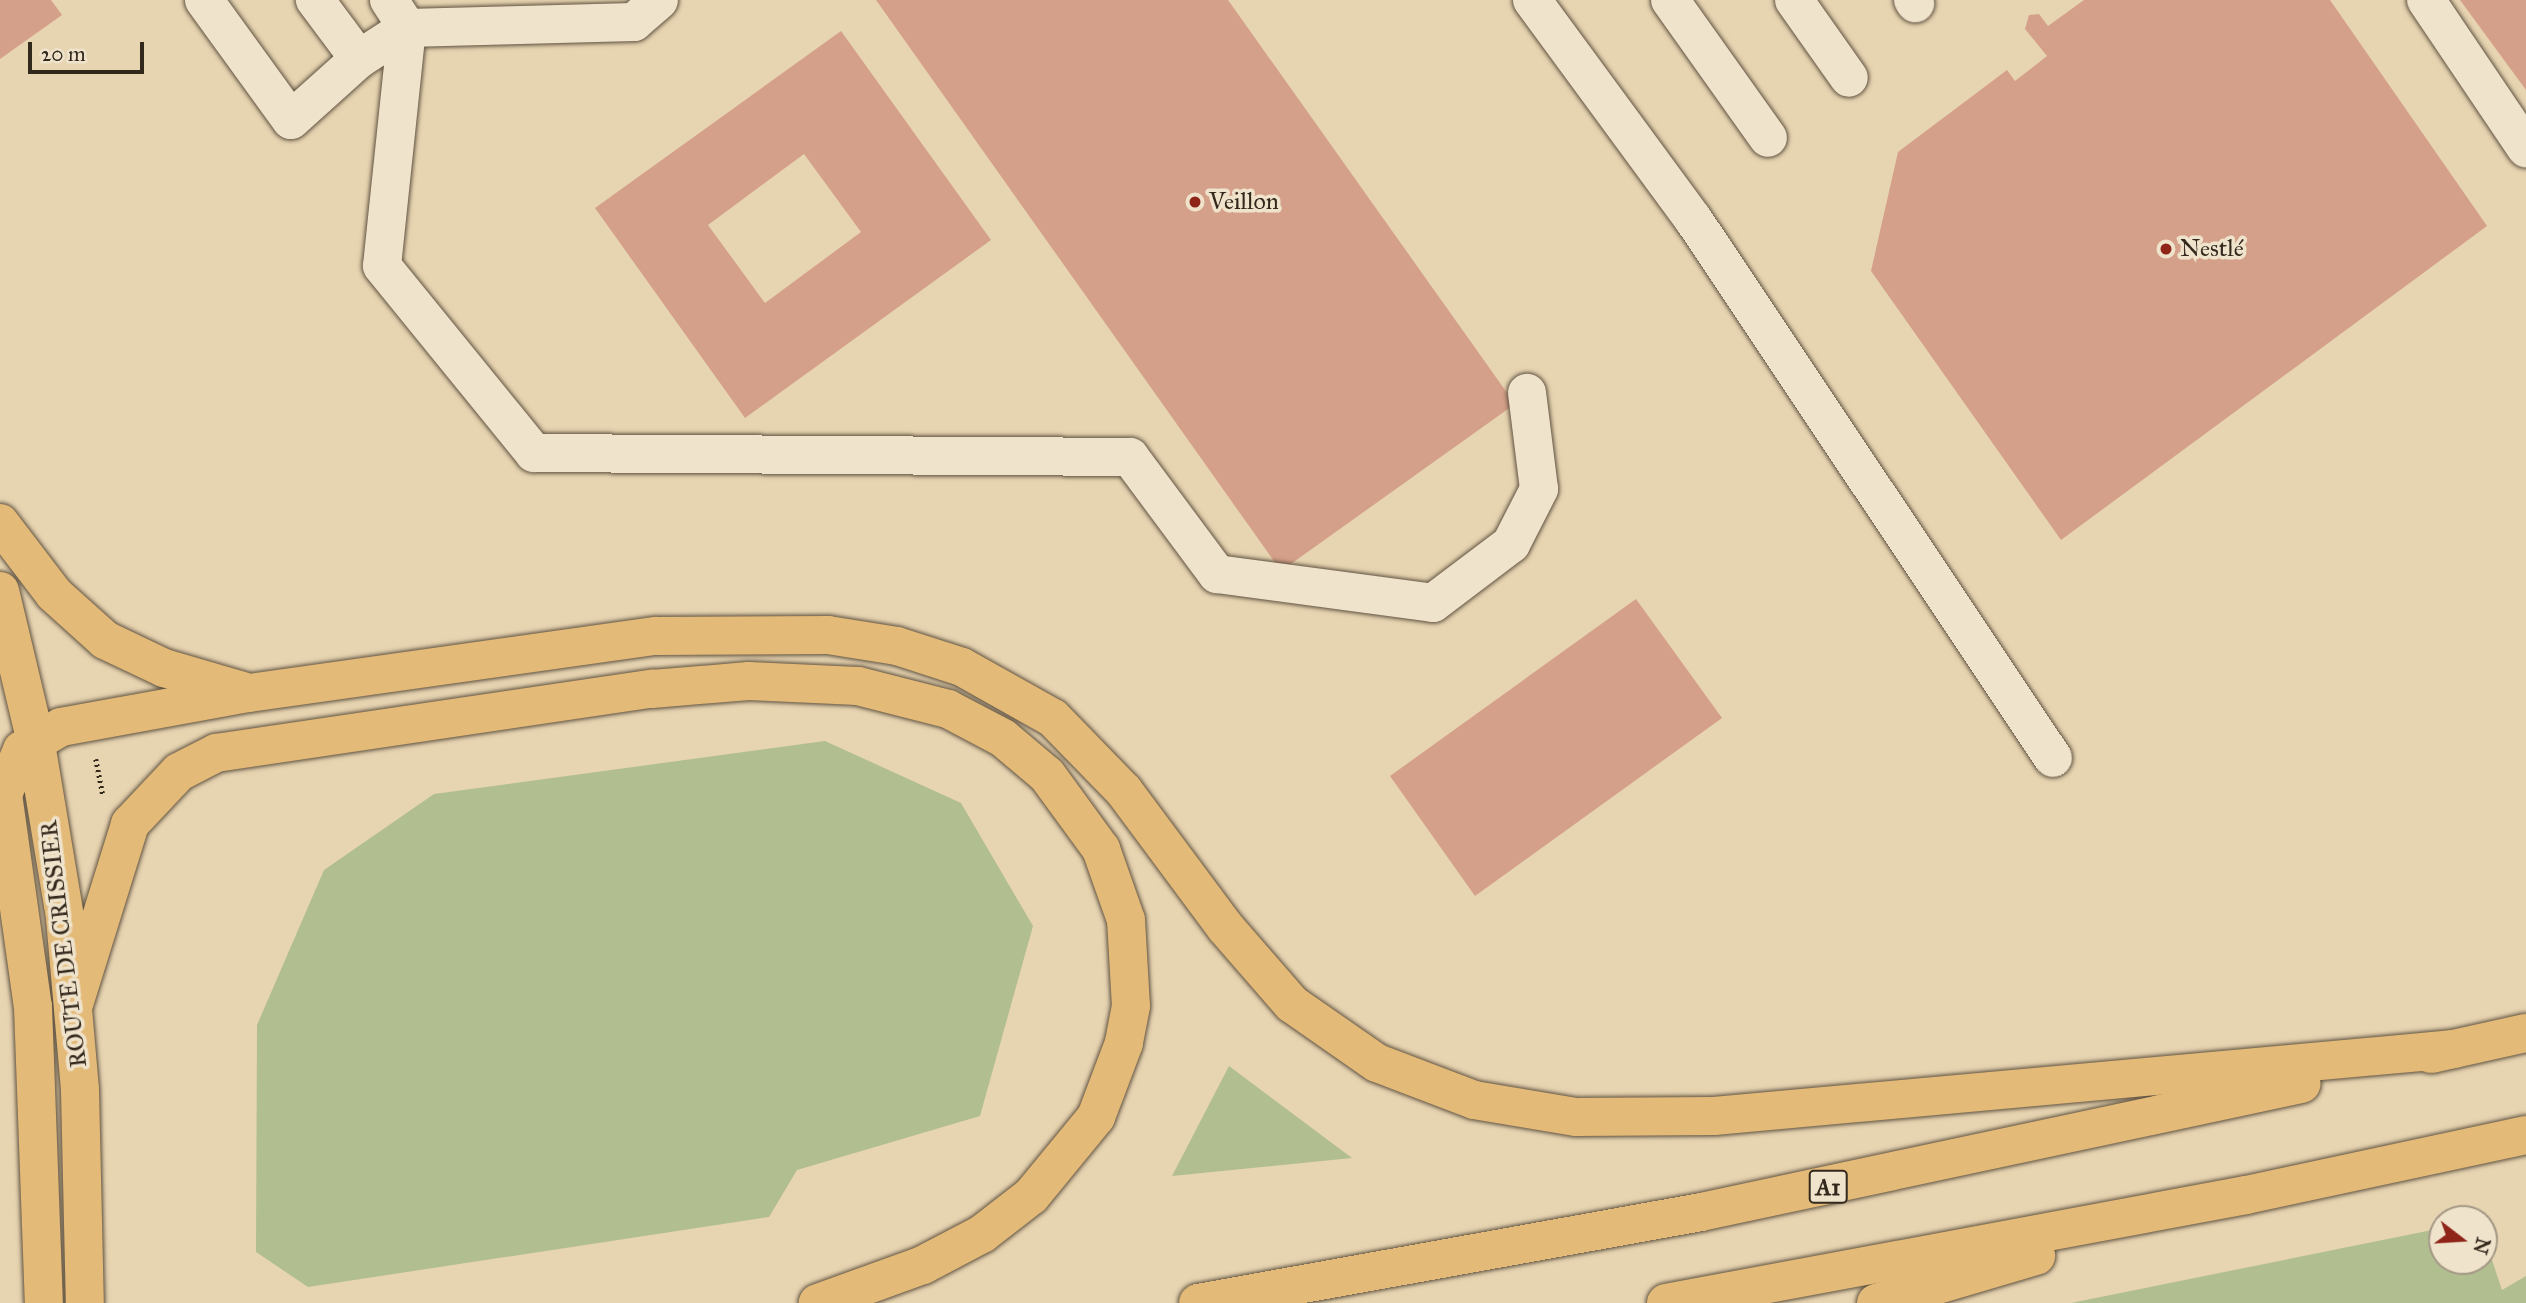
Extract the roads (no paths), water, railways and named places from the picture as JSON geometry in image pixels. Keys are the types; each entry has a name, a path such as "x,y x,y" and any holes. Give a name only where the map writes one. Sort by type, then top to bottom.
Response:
{"main road":[{"path":"0,523 54,594 105,640 164,668 248,693"},
{"name":"ROUTE DE CRISSIER","path":"0,591 35,738 74,1004 85,1303"},
{"path":"2,783 35,738 61,727 248,693 697,634 828,635 930,655 1024,698 1078,740 1245,954 1319,1027 1377,1063 1441,1090 1542,1113 1714,1116 2454,1049"},
{"path":"74,1004 130,824 178,772 216,753 652,689 749,681 858,686 948,709 1003,738 1047,775 1101,849 1127,930 1130,1006 1124,1043 1096,1117 1031,1196 982,1234 923,1265 818,1303"},
{"name":"ROUTE DE CRISSIER","path":"2,783 33,1007 44,1303"},
{"name":"A1","path":"1198,1303 1983,1156 2526,1033"},
{"path":"1666,1303 2246,1195 2526,1135"},
{"path":"1876,1303 2246,1195"}],"lane":[{"path":"204,0 291,120 359,59 398,14"},
{"path":"315,0 359,59"},
{"path":"398,14 634,22 659,0"},
{"path":"1532,0 1693,219 2053,758"},
{"path":"1670,0 1768,138"},
{"path":"1794,0 1849,78"},
{"path":"2426,0 2526,148"},
{"path":"398,14 382,266 534,453 1130,457 1217,574 1433,603 1511,544 1539,489 1527,393"}],"place":[{"name":"Veillon","path":"1195,202"},
{"name":"Nestlé","path":"2166,249"}]}
